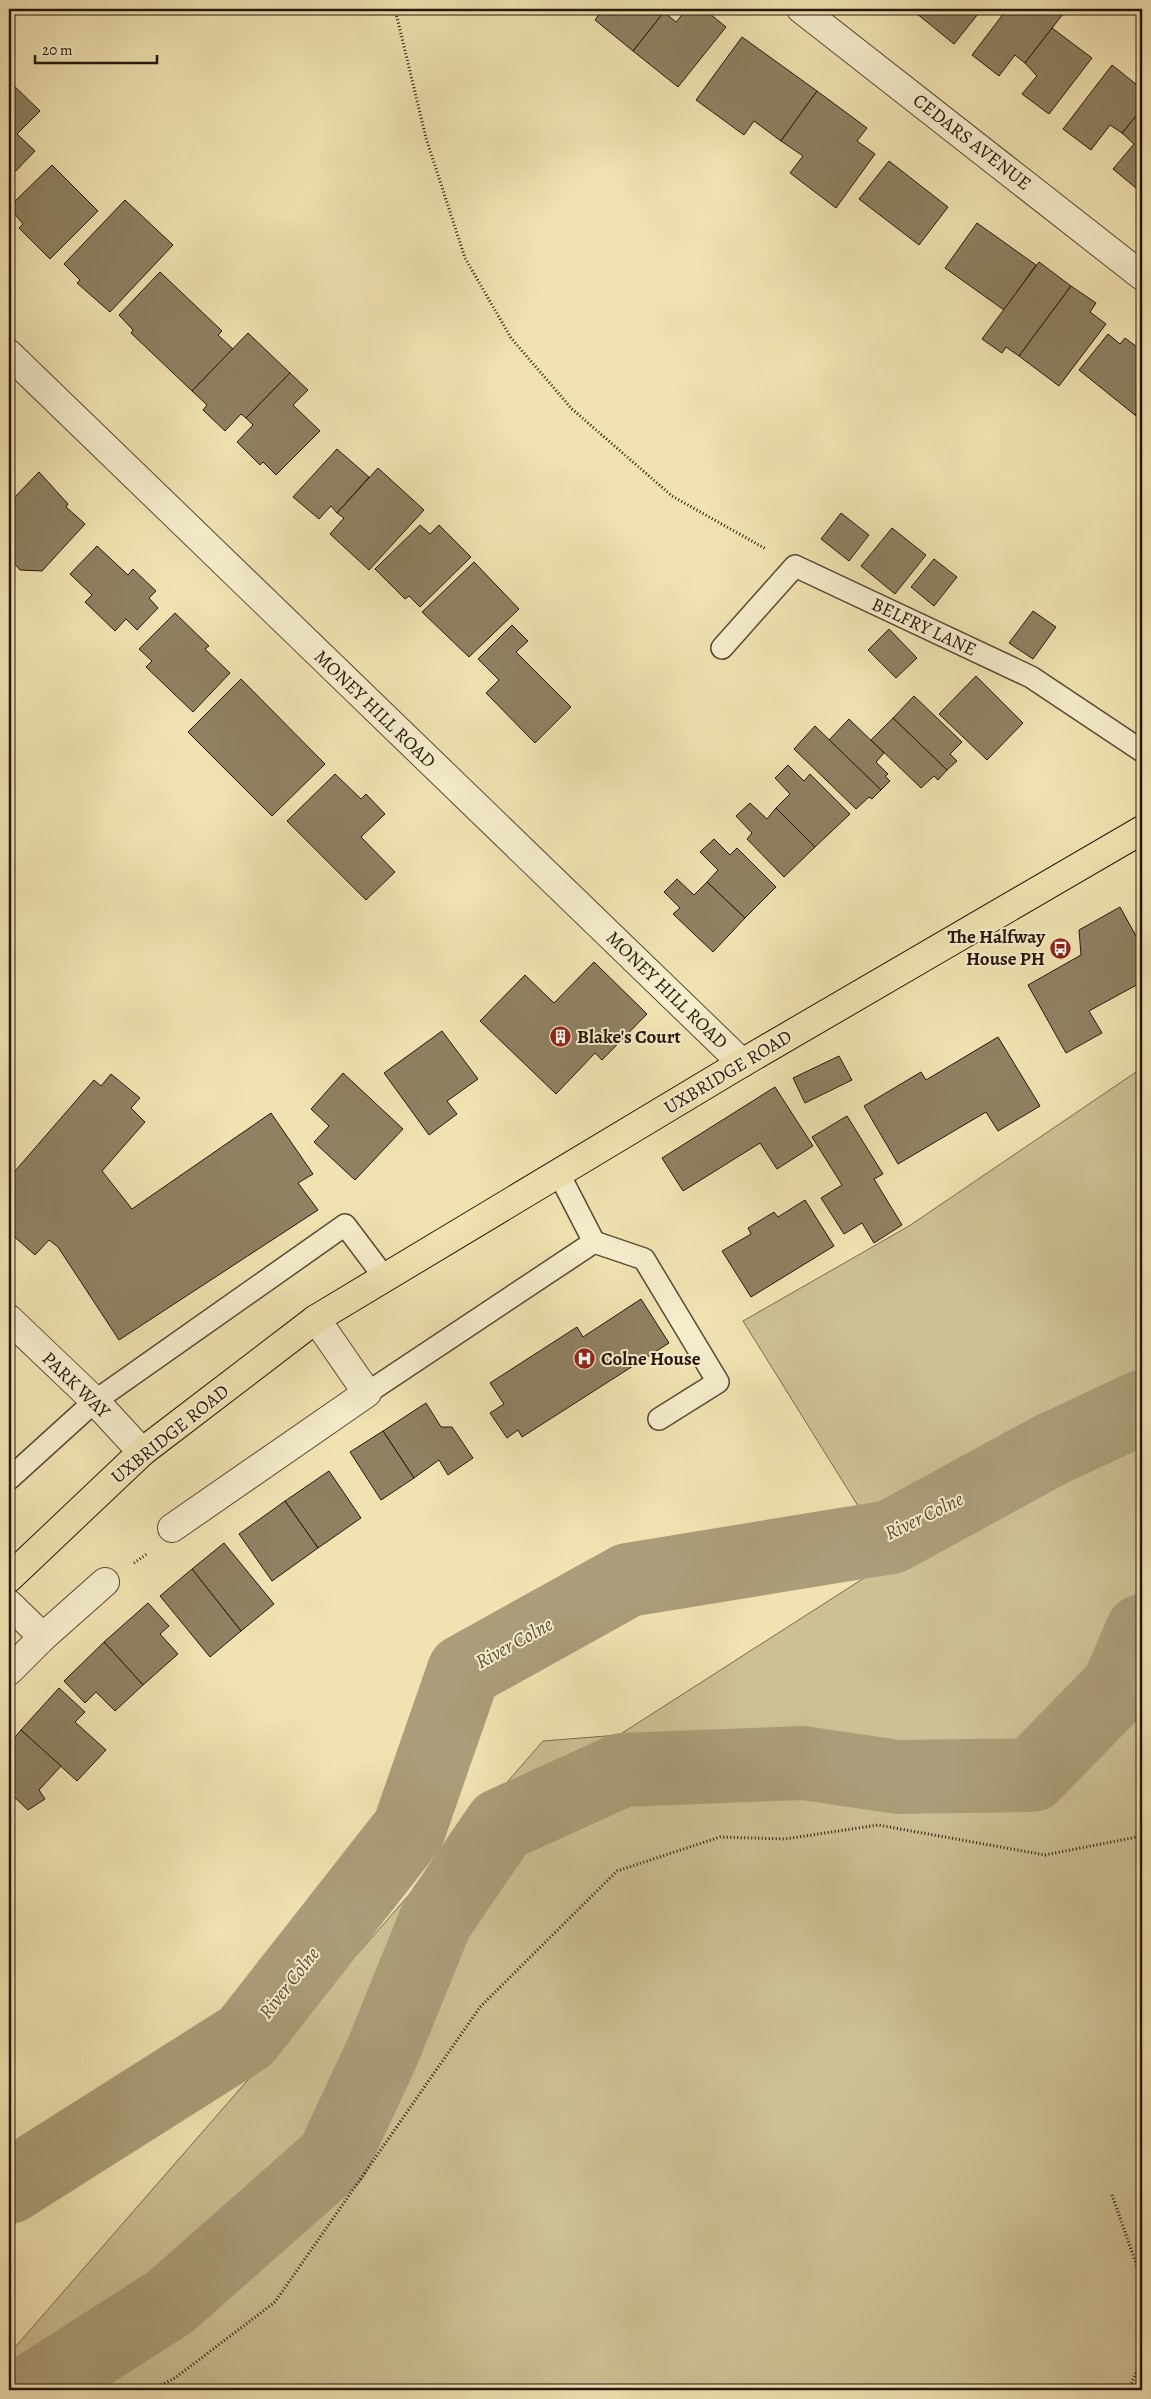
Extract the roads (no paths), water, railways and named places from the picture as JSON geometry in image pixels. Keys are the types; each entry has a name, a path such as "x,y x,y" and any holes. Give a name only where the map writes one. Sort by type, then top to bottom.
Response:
{"main road":[{"name":"UXBRIDGE ROAD","path":"9,1578 142,1452 316,1319 742,1063 1142,830"}],"street":[{"name":"CEDARS AVENUE","path":"801,9 1142,276"},
{"name":"MONEY HILL ROAD","path":"9,354 742,1063"},
{"path":"172,1528 367,1393 316,1319"},
{"name":"PARK WAY","path":"9,1320 95,1400 142,1452"},
{"path":"9,1671 42,1637 104,1582"},
{"path":"9,1604 42,1637"}],"lane":[{"name":"BELFRY LANE","path":"722,648 795,566 1031,677 1142,751"},
{"path":"560,1174 594,1242 644,1259 718,1382 659,1419"},
{"path":"9,1479 95,1400 345,1225 385,1278"},
{"path":"367,1393 594,1242"}],"waterway":[{"name":"River Colne","path":"9,2187 246,2037 409,1829 464,1671 628,1580 891,1537 1050,1450 1142,1407"},
{"path":"33,2390 170,2302 333,2158 382,2053 436,1920 501,1825 622,1770 803,1763 898,1777 1032,1775 1118,1687 1142,1631"}],"place":[{"name":"The Halfway House PH","path":"1061,948"},
{"name":"Blake's Court","path":"561,1037"},
{"name":"Colne House","path":"585,1359"}]}
